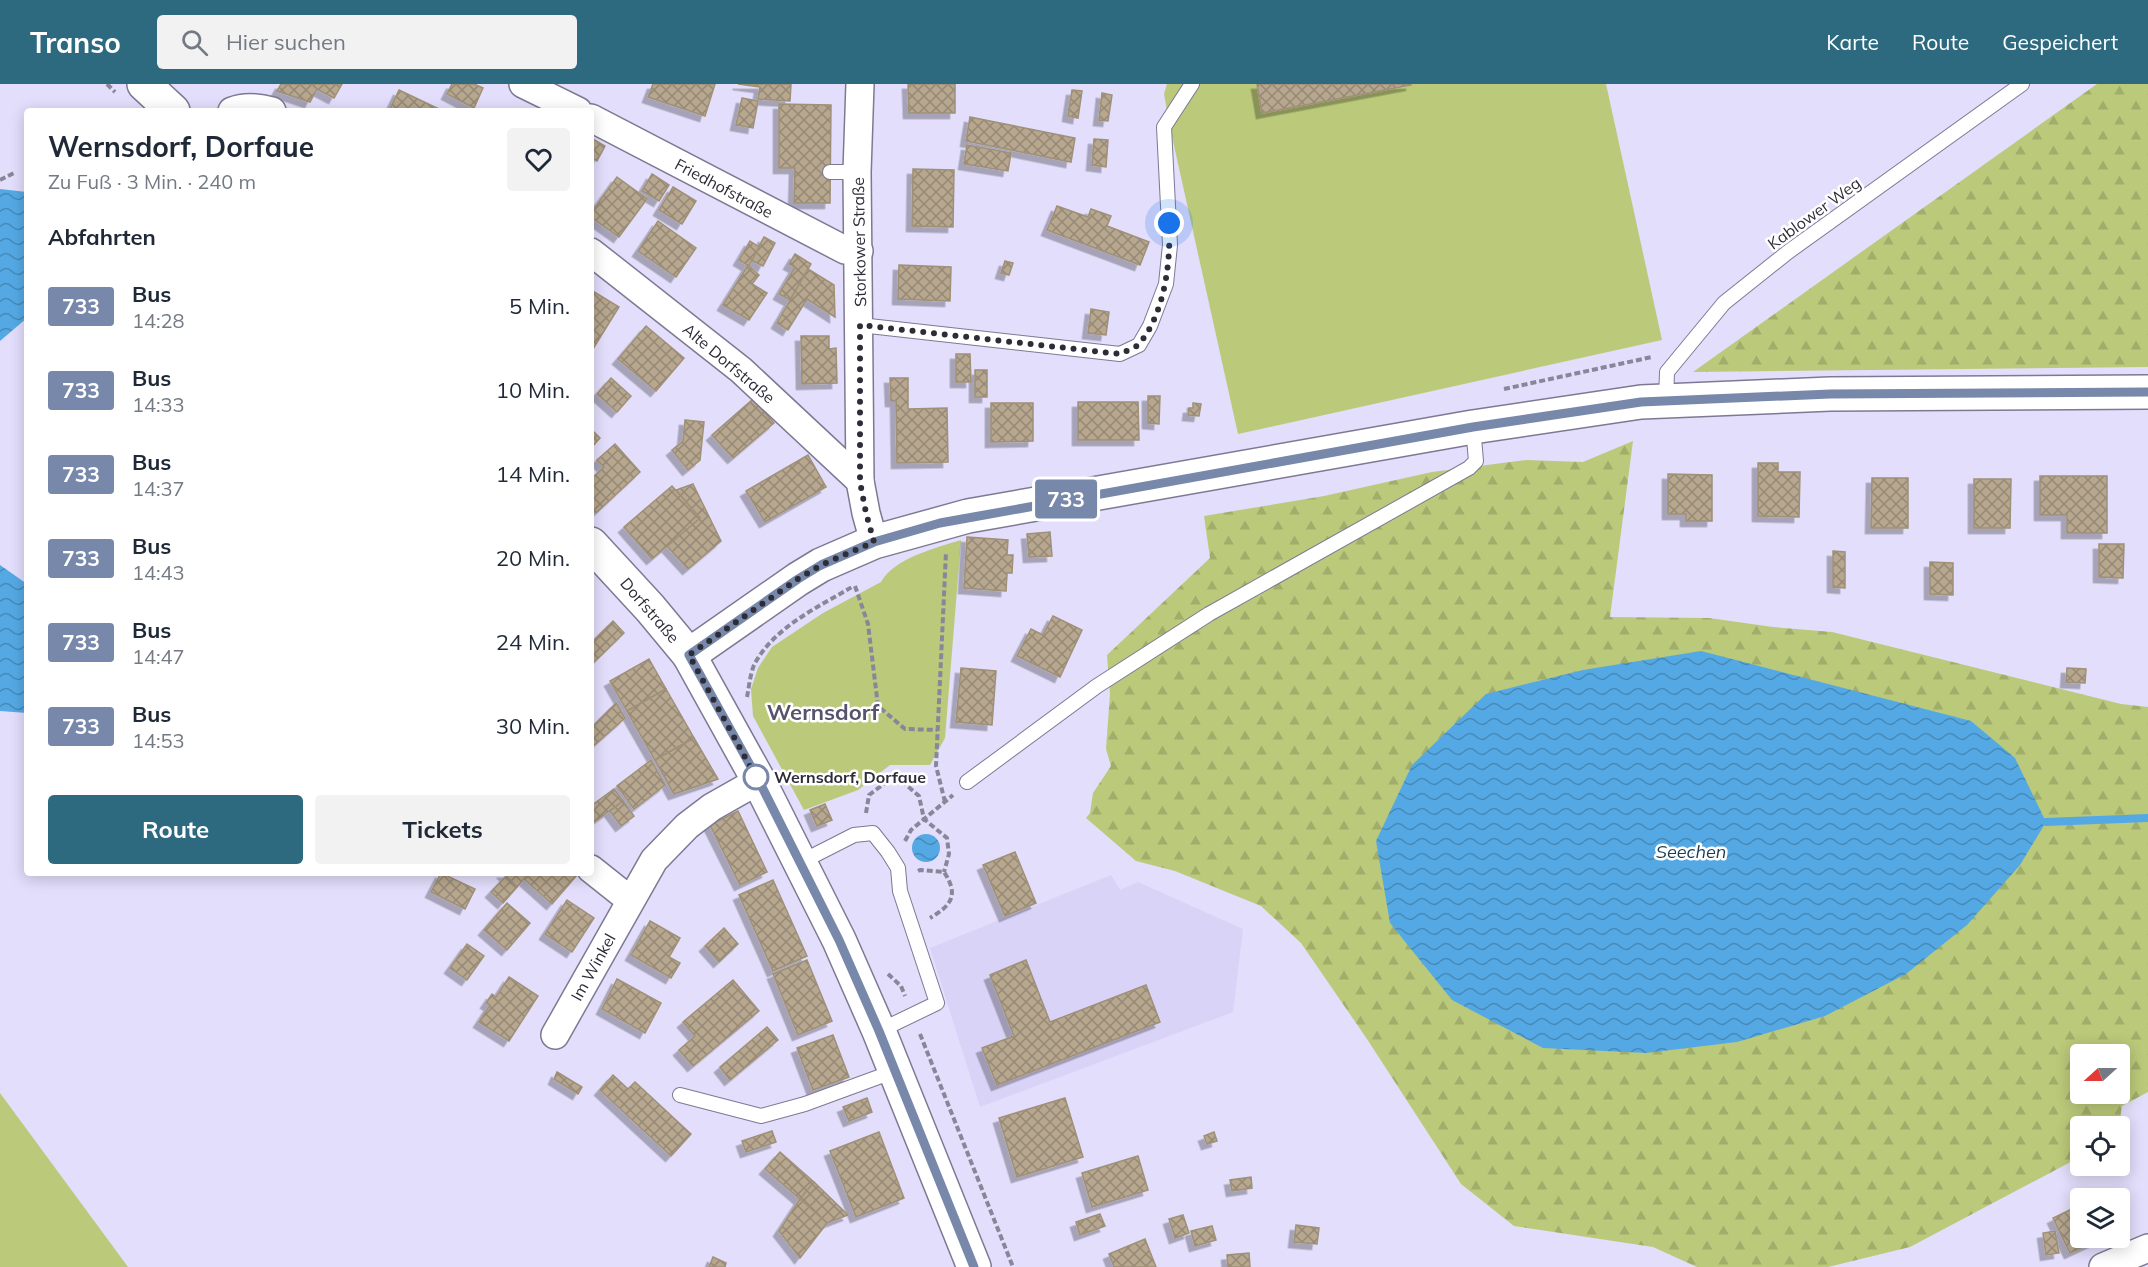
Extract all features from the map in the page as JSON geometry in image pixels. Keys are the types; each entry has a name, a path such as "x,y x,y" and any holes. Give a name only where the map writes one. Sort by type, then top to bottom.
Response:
{"main road":[{"path":"144,84 170,108"},
{"path":"689,655 821,565 874,542 968,516 1473,427 1577,410 1666,400 1830,394 2148,392"},
{"name":"Dorfstraße","path":"594,547 651,608 689,655 758,781 810,856 839,940 879,1031 974,1267"}],"street":[{"path":"523,84 572,108"},
{"name":"Storkower Straße","path":"860,84 857,172 860,482 874,542"},
{"path":"240,108 260,108"},
{"name":"Friedhofstraße","path":"594,120 845,250 859,251"},
{"name":"Alte Dorfstraße","path":"594,254 741,370 860,482"},
{"name":"Im Winkel","path":"555,1035 654,860 687,826 712,807 758,781"},
{"path":"594,871 630,900"},
{"path":"2103,1267 2148,1248"}],"lane":[{"path":"860,325 1120,354 1139,345 1155,315 1166,284 1170,245 1164,127 1192,84"},
{"name":"Kablower Weg","path":"1666,400 1667,372 1724,303 1788,252 2022,84"},
{"path":"830,172 857,172"},
{"path":"967,782 1097,686 1209,614 1469,468 1476,461 1473,427"},
{"path":"810,856 854,835 873,833 898,868 900,891 937,1003 879,1031"},
{"path":"680,1095 761,1116 805,1104 895,1071"}],"path":[{"path":"0,180 15,172"},
{"path":"945,802 936,766 946,550"},
{"path":"747,702 754,666 769,644 808,613 865,579"},
{"path":"855,586 868,624 878,706 905,729 938,730"},
{"path":"888,852 904,842 911,830 967,782"},
{"path":"873,833 866,814 869,795 885,783 904,783 919,796 924,819 947,838 949,854 944,872"},
{"path":"900,891 906,882 920,870 944,872 952,883 952,897 945,909 911,926"},
{"path":"912,1014 929,1061 1014,1267"}],"shaded area":[{"path":"1111,875 1120,890 1138,882 1243,929 1233,1012 980,1107 930,948"}],"green space":[{"path":"1167,84 1606,84 1662,340 1238,434 1171,132 1164,94"},
{"path":"2097,84 2148,84 2148,367 1693,372"},
{"path":"1633,441 1610,617 1709,618 1832,632 2121,704 2148,707 2148,1092 2130,1102 2130,1044 2070,1044 2070,1104 2126,1104 2122,1106 2120,1116 2070,1116 2070,1162 1910,1247 1828,1267 1697,1267 1653,1247 1514,1226 1461,1184 1367,1039 1301,943 1261,906 1175,871 1136,861 1086,818 1090,813 1093,793 1111,766 1106,749 1110,694 1107,655 1210,558 1204,516 1324,496 1432,472 1526,460 1583,462"},
{"path":"961,540 945,738 930,765 890,765 858,790 804,810 753,716 751,689 758,668 772,647 823,613 881,582 895,566 928,550"},
{"path":"0,1093 128,1267 0,1267"}],"water":[{"path":"0,189 24,192 24,321 0,341"},
{"path":"0,565 24,582 24,713 0,711"},
{"name":"Seechen","path":"1701,651 1971,721 2015,758 2046,822 2020,865 1967,925 1906,974 1825,1016 1737,1042 1646,1053 1543,1048 1452,1000 1390,923 1376,841 1412,765 1486,694 1583,670"},
{"path":"926,834 936,838 940,848 936,858 926,862 916,858 912,848 916,838"}],"building":[{"path":"281,84 342,84 334,98 317,89 310,102 277,91"},
{"path":"452,84 474,84 483,88 474,108 447,94"},
{"path":"653,84 715,84 705,116 648,97"},
{"path":"738,84 791,84 790,101 758,99 760,87"},
{"path":"908,84 955,84 955,113 909,113"},
{"path":"1257,84 1411,84 1411,85 1262,113"},
{"path":"399,90 437,108 390,108"},
{"path":"1072,90 1082,91 1078,118 1068,116"},
{"path":"1102,93 1112,95 1108,121 1099,120"},
{"path":"742,98 758,101 753,128 736,125"},
{"path":"779,104 831,105 830,203 794,203 795,168 779,168"},
{"path":"970,117 1075,138 1071,162 966,141"},
{"path":"1094,139 1108,140 1106,167 1092,165"},
{"path":"594,140 605,146 597,161 594,159"},
{"path":"967,145 1011,153 1008,171 964,164"},
{"path":"913,169 954,170 953,227 912,226"},
{"path":"652,174 669,185 659,201 642,191"},
{"path":"617,177 647,199 619,237 594,219 594,209"},
{"path":"673,187 696,201 682,224 659,210"},
{"path":"1057,206 1088,217 1091,209 1111,216 1107,226 1149,242 1140,265 1047,230"},
{"path":"658,221 696,248 676,277 638,251"},
{"path":"764,237 775,243 763,266 751,260"},
{"path":"750,241 759,247 749,266 739,260"},
{"path":"795,254 811,264 790,300 779,294 795,267 789,264"},
{"path":"1005,261 1013,263 1009,275 1001,273"},
{"path":"748,265 759,275 752,284 767,293 749,320 723,305"},
{"path":"899,265 951,267 950,301 898,299"},
{"path":"808,269 834,285 835,317 807,299 788,330 777,323"},
{"path":"594,292 619,307 594,347"},
{"path":"1091,309 1109,312 1106,335 1088,333"},
{"path":"646,326 684,358 656,391 618,359"},
{"path":"801,336 829,336 829,349 836,348 837,383 802,384"},
{"path":"956,354 970,354 971,382 956,382"},
{"path":"975,370 987,370 987,397 975,397"},
{"path":"611,378 631,396 617,412 597,394"},
{"path":"890,378 908,378 908,409 947,408 948,462 897,463 896,401 891,401"},
{"path":"1148,396 1160,396 1159,424 1148,423"},
{"path":"753,399 774,423 733,458 712,435"},
{"path":"1078,402 1138,402 1139,440 1078,440"},
{"path":"991,403 1033,403 1033,441 991,442"},
{"path":"1193,403 1201,404 1199,416 1188,415 1189,408 1193,408"},
{"path":"685,420 704,422 700,460 688,470 672,450 683,441"},
{"path":"594,432 600,438 594,445"},
{"path":"615,444 640,472 596,513 594,511 594,476 604,467 597,460"},
{"path":"808,455 826,487 765,522 746,491"},
{"path":"1758,463 1778,463 1778,472 1800,472 1799,517 1758,516"},
{"path":"1668,474 1712,475 1712,521 1686,521 1686,514 1668,514"},
{"path":"2040,476 2107,476 2107,533 2067,533 2067,515 2040,515"},
{"path":"1872,478 1908,478 1908,528 1871,528"},
{"path":"1974,479 2011,479 2010,528 1974,528"},
{"path":"693,484 721,541 688,569 667,546 700,518 676,490"},
{"path":"672,486 700,518 652,559 624,527"},
{"path":"1050,532 1052,556 1029,557 1027,534"},
{"path":"967,537 1008,540 1007,555 1013,555 1012,573 1007,573 1006,591 964,588"},
{"path":"2099,544 2124,544 2123,578 2099,577"},
{"path":"1833,551 1845,552 1845,588 1833,587"},
{"path":"1930,562 1953,563 1953,595 1930,594"},
{"path":"1053,616 1082,630 1060,677 1017,656 1031,629 1043,635"},
{"path":"613,621 624,633 594,662 594,640"},
{"path":"649,659 666,689 627,711 610,681"},
{"path":"961,668 996,671 992,725 956,722"},
{"path":"2067,668 2086,669 2085,683 2066,682"},
{"path":"666,689 694,738 655,760 627,711"},
{"path":"616,703 625,718 594,745 594,725"},
{"path":"694,738 718,779 674,794 655,760"},
{"path":"651,760 665,785 634,809 617,786"},
{"path":"614,789 623,801 594,822 594,804"},
{"path":"623,801 634,816 621,826 610,811"},
{"path":"825,804 832,820 817,826 810,810"},
{"path":"738,811 767,872 740,885 710,825"},
{"path":"1015,852 1036,903 1005,916 983,865"},
{"path":"439,876 447,876 475,889 465,909 431,892"},
{"path":"506,876 526,876 517,887"},
{"path":"506,876 517,887 503,903 491,892"},
{"path":"526,876 576,876 552,904 524,879"},
{"path":"773,880 807,956 773,971 739,895"},
{"path":"567,900 594,918 572,952 545,934"},
{"path":"507,903 530,923 507,950 484,930"},
{"path":"650,921 680,938 669,957 680,963 671,978 631,955"},
{"path":"724,928 738,944 719,962 705,946"},
{"path":"467,944 484,956 467,980 450,968"},
{"path":"807,960 832,1021 798,1035 773,974"},
{"path":"1026,960 1050,1022 1146,985 1160,1022 997,1085 982,1048 1014,1036 990,975"},
{"path":"509,977 538,996 509,1041 479,1022 490,1005 486,1003 492,994 496,997"},
{"path":"617,979 661,1003 645,1033 602,1009"},
{"path":"733,980 759,1011 693,1066 679,1050 695,1036 683,1022"},
{"path":"767,1027 778,1040 730,1080 720,1067"},
{"path":"833,1035 849,1077 813,1090 797,1048"},
{"path":"557,1072 582,1087 578,1094 554,1079"},
{"path":"613,1075 628,1089 635,1082 691,1134 671,1156 600,1090"},
{"path":"867,1098 872,1112 849,1121 843,1107"},
{"path":"1065,1098 1083,1157 1017,1177 999,1118"},
{"path":"772,1131 776,1142 746,1152 742,1141"},
{"path":"879,1132 904,1198 856,1217 830,1151"},
{"path":"1214,1132 1217,1141 1207,1144 1204,1136"},
{"path":"780,1152 814,1182 800,1199 765,1169"},
{"path":"1138,1156 1148,1190 1092,1207 1082,1173"},
{"path":"1251,1177 1252,1188 1232,1191 1230,1180"},
{"path":"814,1182 848,1215 827,1223 800,1199"},
{"path":"800,1199 827,1223 800,1258 779,1231"},
{"path":"2070,1210 2070,1248 2081,1248 2070,1253 2053,1218"},
{"path":"1100,1214 1105,1226 1080,1235 1076,1222"},
{"path":"1183,1215 1189,1233 1175,1238 1169,1219"},
{"path":"1296,1225 1319,1228 1317,1244 1294,1242"},
{"path":"1212,1226 1216,1240 1195,1246 1191,1231"},
{"path":"2055,1231 2059,1253 2046,1255 2043,1233"},
{"path":"1145,1239 1156,1267 1114,1267 1109,1254"},
{"path":"1249,1253 1250,1267 1228,1267 1227,1255"},
{"path":"713,1257 726,1263 725,1267 709,1267"}],"waterway":[{"path":"2046,822 2148,818"}],"bus line":[{"name":"733","path":"974,1267 879,1031 839,940 760,783 689,655 707,641 821,565 874,542 940,523 968,516 1473,427 1641,402 1731,397 1959,392 2148,392"}],"place":[{"name":"Wernsdorf, Dorfaue","path":"756,777"}],"district":[{"name":"Wernsdorf","path":"823,712"}],"route":[{"path":"756,777 758,781 689,655 798,579 821,565 874,542 860,482 860,325 1120,354 1139,345 1159,304 1166,284 1170,245 1169,223"}]}
